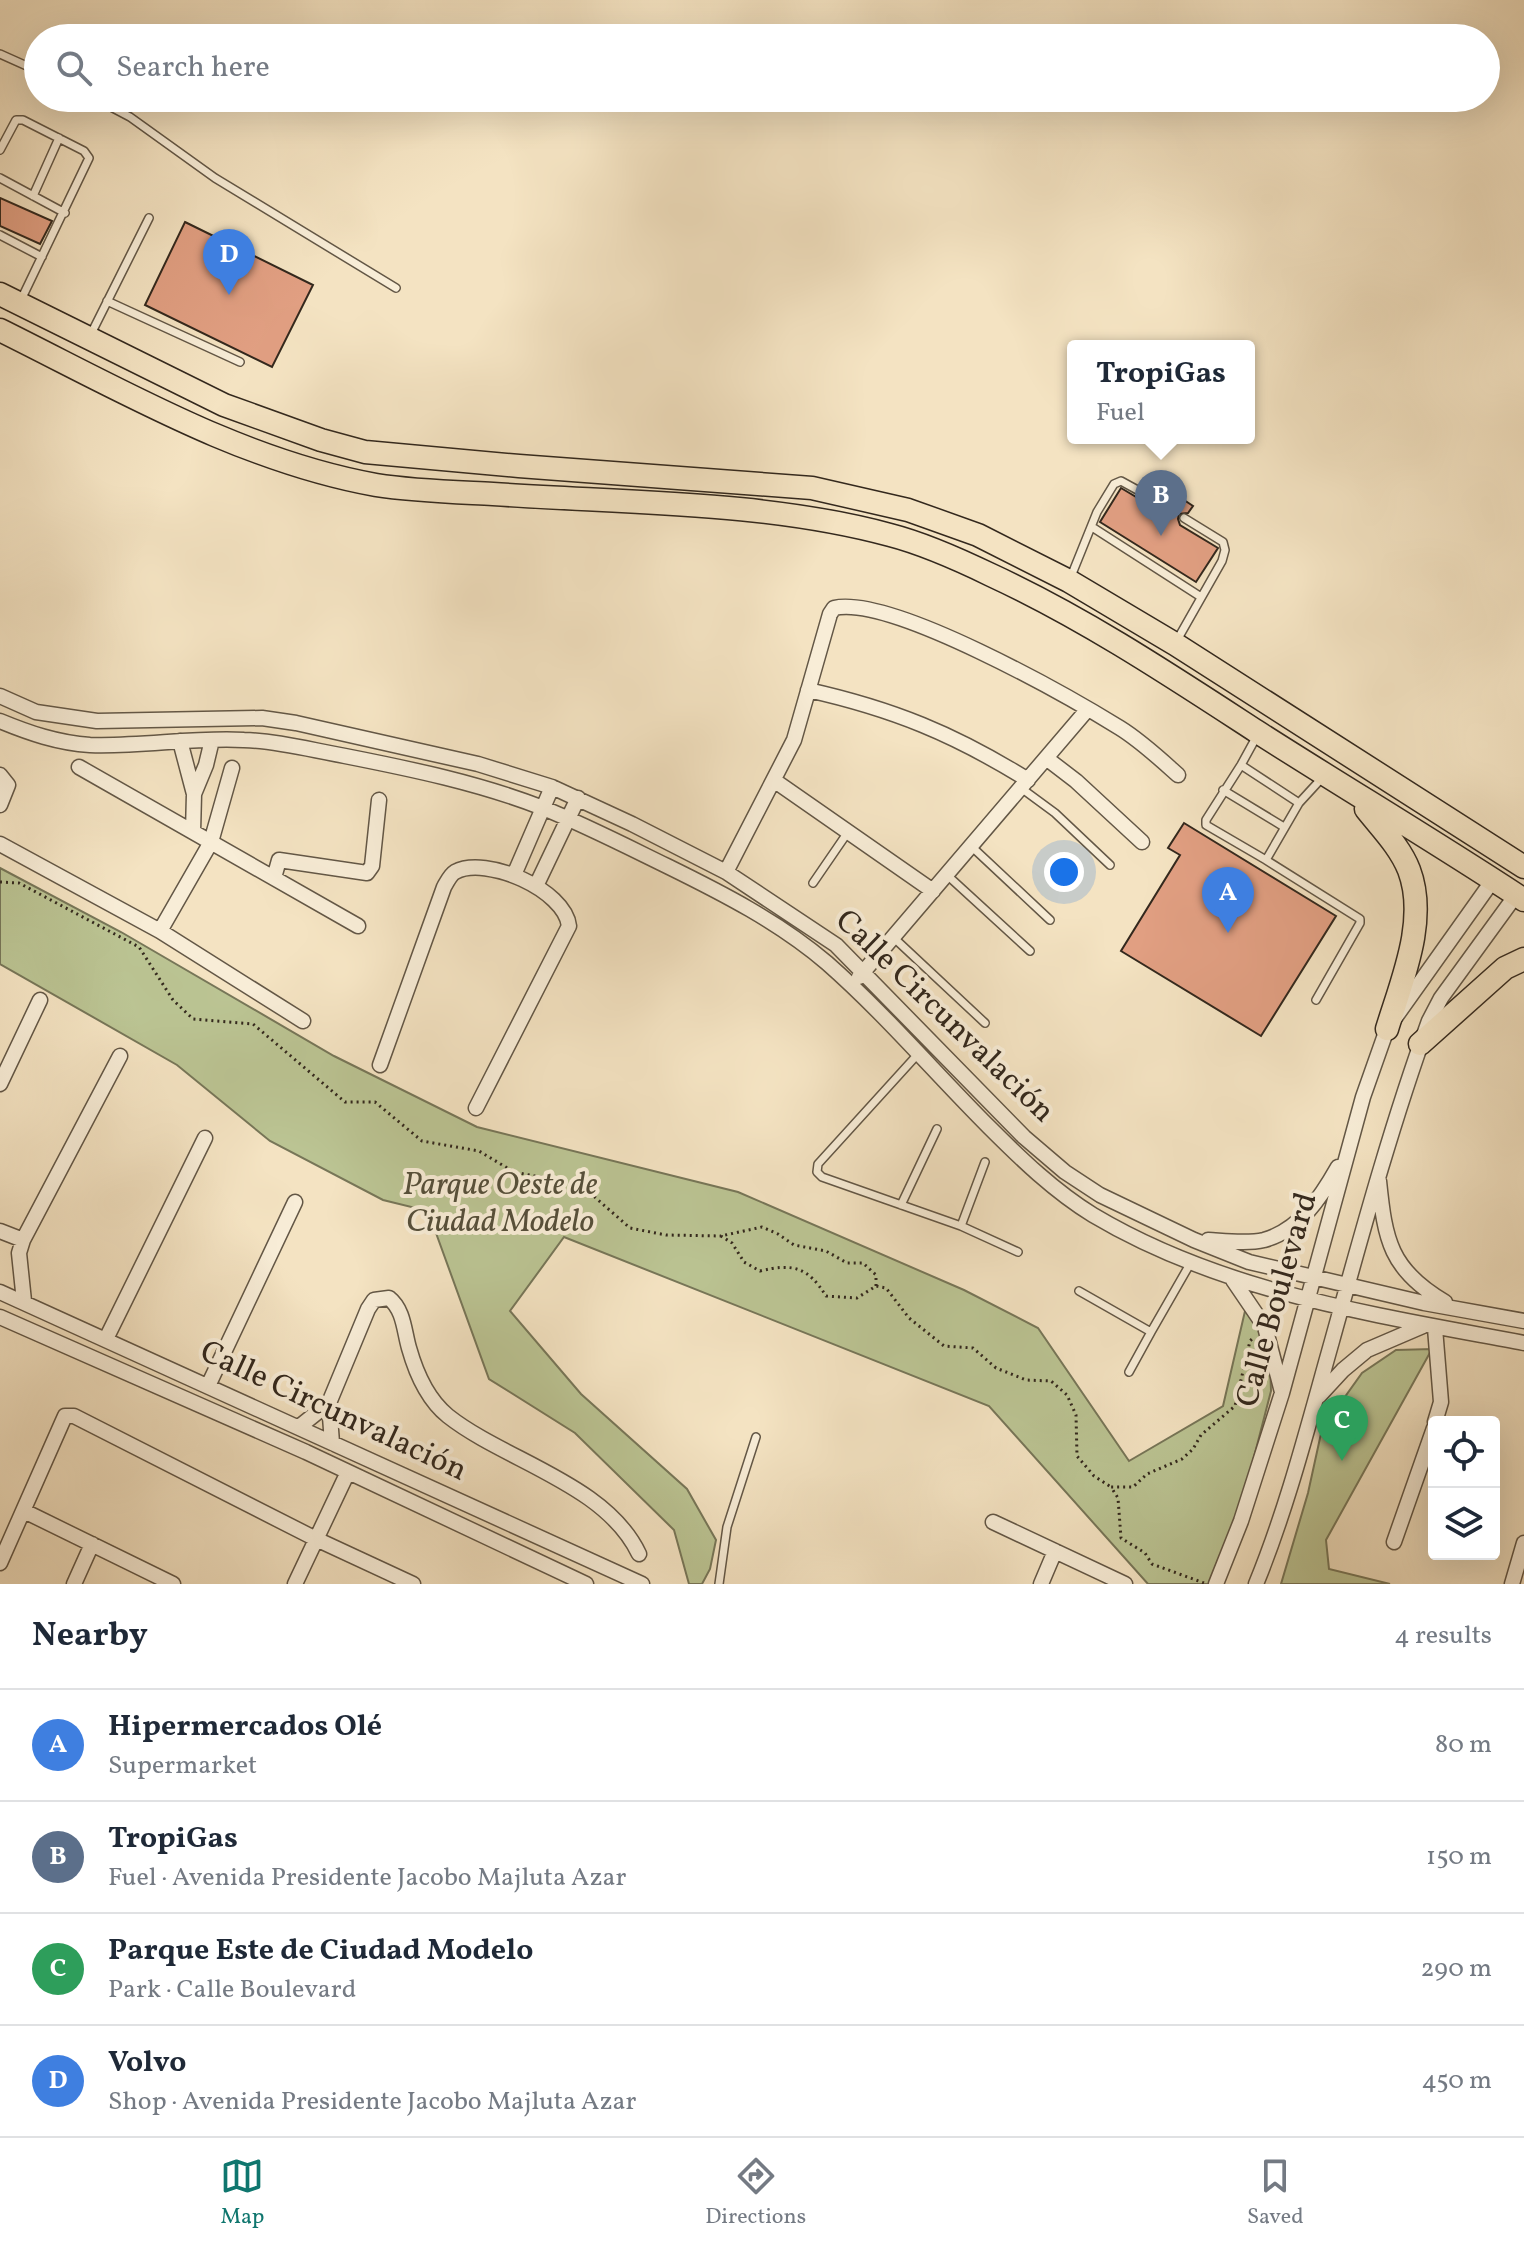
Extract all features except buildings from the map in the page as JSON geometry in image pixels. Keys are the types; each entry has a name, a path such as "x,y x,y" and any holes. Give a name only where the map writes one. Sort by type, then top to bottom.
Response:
{"main road":[{"path":"10,299 224,405 321,440 365,452 812,488 908,510 978,535 1069,581 1175,644 1524,867"},
{"path":"0,330 233,443 286,464 379,485 711,508 832,521 892,535 960,560 1054,606 1170,675 1520,898"},
{"path":"1356,795 1399,851 1416,894 1412,936 1387,1029"},
{"path":"1420,1044 1505,968 1524,959"}],"street":[{"path":"726,872 794,740 830,614 834,608 842,606 889,616 1000,660 1121,728 1178,775"},
{"path":"808,690 865,703 925,725 980,750 1024,784"},
{"name":"Calle Circunvalación","path":"0,696 36,712 97,721 262,718 296,723 478,764 552,787 726,872 807,923 864,972 1024,1137 1065,1172 1100,1195 1194,1240 1249,1262 1424,1303 1524,1321"},
{"path":"851,986 1087,710"},
{"name":"Calle Circunvalación","path":"0,721 32,734 89,745 212,740 294,745 411,770 542,808 734,900 825,962 1012,1150 1054,1188 1091,1214 1163,1253 1233,1280 1429,1327 1524,1343"},
{"path":"194,794 212,740"},
{"path":"180,741 194,794 193,832"},
{"path":"1046,758 1076,781 1142,842"},
{"path":"79,767 358,926"},
{"path":"160,931 211,842 232,768"},
{"path":"0,775 8,785 0,805"},
{"path":"775,781 933,891"},
{"path":"514,875 552,787"},
{"path":"536,886 578,798"},
{"path":"274,878 279,860 367,873 372,866 379,800"},
{"path":"0,844 160,931 303,1021"},
{"path":"380,1065 451,875 478,869 514,875 536,886 563,908 569,926 476,1108"},
{"name":"Calle Boulevard","path":"1218,1582 1282,1393 1348,1149 1387,1029 1493,880"},
{"name":"Calle Boulevard","path":"1256,1584 1269,1552 1316,1399 1378,1172 1420,1044 1441,998 1520,898"},
{"path":"0,1084 40,1000"},
{"path":"24,1301 19,1253 23,1240 120,1056"},
{"path":"106,1339 205,1138"},
{"path":"1194,1240 1262,1240 1282,1233 1301,1220 1314,1204 1348,1149"},
{"path":"1378,1172 1383,1226 1393,1253 1428,1292 1453,1306"},
{"path":"208,1386 295,1202"},
{"path":"0,1231 23,1240"},
{"path":"1233,1280 1265,1327 1282,1393"},
{"name":"Calle Circunvalación","path":"0,1292 642,1584"},
{"path":"332,1443 329,1403 368,1309 374,1300 389,1298 398,1305 409,1349 430,1398 448,1416 557,1478 601,1509 624,1529 639,1554"},
{"name":"Calle Circunvalación","path":"0,1317 306,1452 347,1474 586,1584"},
{"path":"1316,1399 1367,1350 1429,1327 1441,1402 1437,1416"},
{"path":"299,1427 329,1403"},
{"path":"0,1563 65,1416 74,1416 408,1583"},
{"path":"306,1452 315,1435"},
{"path":"1394,1542 1428,1445"},
{"path":"295,1584 347,1474"},
{"path":"24,1511 173,1584"},
{"path":"993,1522 1125,1584"},
{"path":"1512,1584 1524,1543"},
{"path":"74,1584 92,1544"},
{"path":"1041,1584 1055,1551"}],"lane":[{"path":"0,54 24,65"},
{"path":"121,112 215,178 396,288"},
{"path":"0,150 16,120 23,120 84,151 89,158 42,257 10,299"},
{"path":"33,196 59,138"},
{"path":"0,178 65,213"},
{"path":"88,340 149,218"},
{"path":"0,235 42,257"},
{"path":"107,301 240,362"},
{"path":"1069,581 1097,512 1114,484 1121,481 1163,504"},
{"path":"1175,644 1222,561 1225,550 1223,542 1184,518"},
{"path":"1092,527 1201,597"},
{"path":"1259,732 1223,790 1206,825 1360,919 1316,1000"},
{"path":"1241,765 1299,803"},
{"path":"1266,860 1299,803 1325,775"},
{"path":"1024,784 1110,865"},
{"path":"1223,790 1284,827"},
{"path":"813,883 848,832"},
{"path":"971,846 1050,920"},
{"path":"947,875 1030,951"},
{"path":"893,937 985,1023"},
{"path":"918,1054 818,1164 817,1172 822,1177 961,1226 1018,1252"},
{"path":"901,1205 937,1129"},
{"path":"961,1226 985,1162"},
{"path":"1129,1372 1190,1264"},
{"path":"1079,1291 1151,1332"},
{"path":"719,1584 727,1527 756,1437"}],"path":[{"path":"0,882 19,883 139,947 173,1000 193,1019 253,1024 345,1102 375,1102 422,1141 479,1151 514,1172 581,1185 630,1228 666,1235 721,1236 762,1227 794,1245 826,1251 847,1263 863,1263 876,1275 876,1286"},
{"path":"721,1236 732,1243 744,1262 760,1271 782,1265 800,1269 816,1281 826,1296 857,1298 876,1286 886,1288 909,1318 944,1346 973,1348 996,1368 1026,1380 1051,1381 1067,1395 1076,1415 1077,1456 1094,1476 1111,1487 1118,1498 1121,1538 1145,1553 1152,1564 1218,1582"},
{"path":"1111,1487 1133,1487 1147,1474 1182,1459 1193,1449 1201,1435 1235,1406 1250,1341 1265,1327"}],"green space":[{"name":"Parque Oeste de Ciudad Modelo","path":"0,868 121,932 334,1056 477,1127 738,1192 964,1290 1038,1328 1129,1461 1223,1406 1245,1311 1269,1336 1271,1391 1238,1519 1212,1584 1148,1584 989,1406 564,1237 510,1311 581,1394 687,1489 716,1540 710,1569 702,1584 689,1584 674,1530 575,1433 489,1379 428,1211 383,1200 270,1141 177,1065 0,964"},
{"path":"1432,1349 1326,1540 1329,1569 1390,1584 1281,1584 1308,1493 1322,1429 1362,1373 1396,1350"}],"place":[{"name":"Volvo","path":"229,295"},
{"name":"TropiGas","path":"1161,536"},
{"name":"Hipermercados Olé","path":"1228,933"},
{"name":"Parque Este de Ciudad Modelo","path":"1342,1461"}]}
